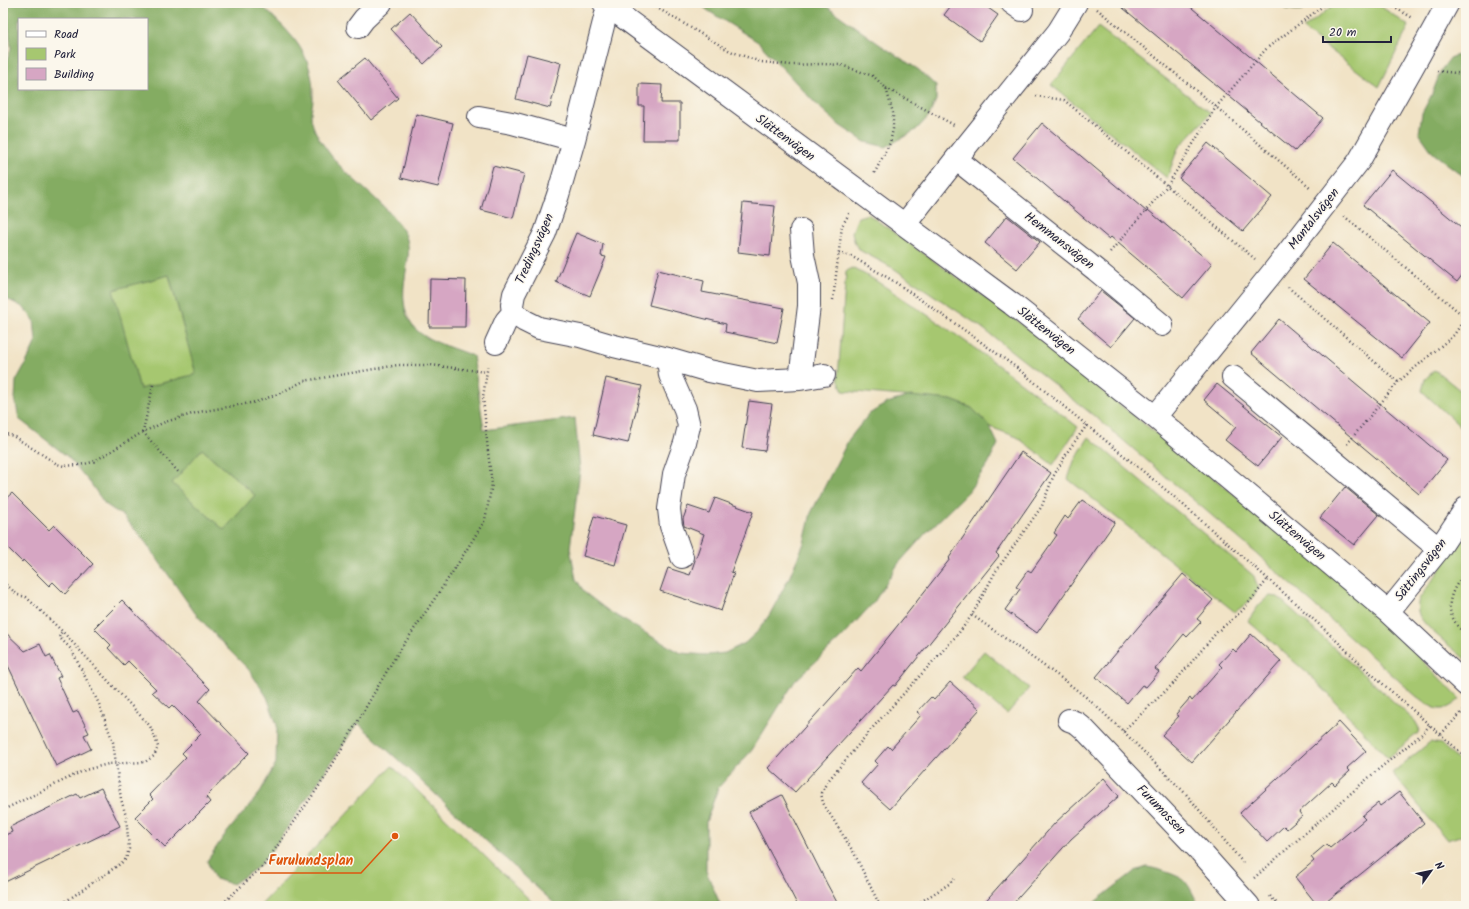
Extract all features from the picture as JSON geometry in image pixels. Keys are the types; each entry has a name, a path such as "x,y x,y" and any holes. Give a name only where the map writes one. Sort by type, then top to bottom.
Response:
{"street":[{"path":"358,27 364,18 381,3"},
{"name":"Mantalsvägen","path":"1155,417 1272,273 1359,161 1448,3"},
{"name":"Tredingsvägen","path":"513,313 512,305 514,294 545,233 574,140 607,4"},
{"name":"Slättenvägen","path":"607,4 781,135 905,224 1012,304 1155,417 1388,612 1466,686"},
{"path":"905,224 1058,32 1086,6"},
{"path":"479,117 512,122 574,140"},
{"name":"Hemmansvägen","path":"956,159 1096,270 1162,325"},
{"path":"800,379 809,306 809,283 803,255 802,230"},
{"path":"496,343 506,321 513,313 539,328 580,336 708,371 758,381 800,379 824,375"},
{"path":"668,359 670,375 686,409 689,426 685,443 674,474 669,509 671,526 682,557"},
{"path":"1233,377 1439,548"},
{"name":"Sättingsvägen","path":"1388,612 1439,548 1466,508"},
{"name":"Furumossen","path":"1069,720 1084,729 1200,851 1244,900"}],"path":[{"path":"649,3 730,51 761,62 792,65 841,65 873,76 886,88 975,135"},
{"path":"1096,270 1167,186 1216,107 1267,48 1327,3"},
{"path":"1386,3 1433,29"},
{"path":"1086,6 1216,107 1466,318 1454,335 1398,382 1333,461"},
{"path":"1412,68 1466,74"},
{"path":"872,177 890,143 893,129 893,113 886,88"},
{"path":"1010,93 1064,100 1272,273 1398,382"},
{"path":"833,307 842,226 853,206"},
{"path":"839,253 851,256 895,282 1017,368 1172,495 1466,757"},
{"path":"220,906 264,865 324,779 394,659 454,570 485,520 492,484 483,397 486,372 496,343"},
{"path":"3,433 13,436 58,464 64,466 80,465 93,462 143,432 165,422 199,412 256,402 278,394 304,381 398,365 431,364 486,372"},
{"path":"143,432 153,385"},
{"path":"880,906 854,853 823,803 821,793 827,782 875,725 958,634 972,615 996,571 1042,506 1053,478 1068,451 1087,425"},
{"path":"143,432 180,474"},
{"path":"1466,571 1455,587 1449,604 1452,617 1456,625 1466,632"},
{"path":"1123,731 1172,685 1217,632 1242,611 1268,579"},
{"path":"3,582 18,595 26,597 62,631 150,726 158,747 154,756 144,762 108,764 85,770 3,810"},
{"path":"59,906 120,864 126,858 129,848 126,816 121,799 113,742 99,704 71,649 59,637 62,631"},
{"path":"1441,734 1466,707"},
{"path":"1244,900 1261,872 1374,773 1422,734 1430,725"},
{"path":"914,906 949,884 954,879"}],"green space":[{"path":"3,3 259,3 291,35 298,44 308,64 313,87 311,120 320,140 338,164 384,207 406,235 408,262 404,285 404,300 410,322 414,328 425,336 438,343 473,356 484,430 575,418 580,470 570,548 576,579 585,593 610,612 681,653 708,655 725,653 745,643 757,632 770,614 789,578 804,543 811,513 849,439 869,414 887,403 910,396 951,400 972,408 990,427 998,444 988,464 968,492 925,534 898,564 874,602 841,638 795,681 752,750 718,788 706,822 706,871 721,906 557,906 358,723 272,850 258,867 233,884 215,879 207,861 224,836 259,794 276,763 277,725 267,697 249,670 195,613 144,540 123,516 105,504 91,484 68,457 19,419 15,399 16,381 36,341 34,320 23,307 3,297 3,72 11,48 9,29 3,21","holes":["169,275 196,374 140,389 113,290","202,449 255,495 224,530 172,483"]},
{"path":"699,3 822,3 879,44 919,70 936,86 936,100 929,116 916,130 886,147 865,142 839,125 815,103 758,42 707,10"},
{"path":"1278,3 1313,3 1301,11 1285,9"},
{"path":"1336,3 1376,3 1409,26 1379,87 1303,29"},
{"path":"1098,27 1211,113 1178,148 1167,178 1051,85"},
{"path":"1466,53 1466,178 1433,153 1419,133 1422,113 1432,94 1441,70 1451,57"},
{"path":"868,214 1014,318 1115,401 1295,542 1383,620 1460,699 1448,708 1438,709 1416,696 1256,553 1098,419 981,327 893,268 861,251 855,244 852,232 858,217"},
{"path":"851,268 882,284 933,318 975,348 1078,427 1053,465 1017,437 990,427 972,408 951,400 843,391 838,378 846,272"},
{"path":"169,275 196,374 140,389 112,290"},
{"path":"1435,370 1466,395 1466,432 1422,391 1425,379"},
{"path":"1089,437 1254,576 1258,589 1251,600 1235,612 1068,479 1074,461"},
{"path":"202,449 255,495 224,530 171,483"},
{"path":"1466,534 1466,660 1429,628 1420,617 1418,612 1418,604 1419,599"},
{"path":"1269,596 1278,597 1415,721 1419,728 1418,733 1388,758 1315,680 1248,621 1259,605"},
{"path":"984,651 1029,688 1007,714 962,677"},
{"path":"1430,742 1441,744 1466,768 1466,834 1447,840 1392,773"},
{"path":"392,766 536,906 260,906"},
{"path":"1147,867 1178,876 1185,881 1199,906 1092,906 1096,901 1135,871"}],"building":[{"path":"953,3 981,3 998,15 980,41 944,15"},
{"path":"1117,3 1186,3 1323,118 1295,151"},
{"path":"410,12 442,47 424,64 391,29"},
{"path":"527,54 561,63 550,108 516,99"},
{"path":"365,58 398,98 371,120 338,80"},
{"path":"639,84 662,85 661,103 680,103 680,140 643,140 644,106 639,106"},
{"path":"416,114 453,123 438,187 401,178"},
{"path":"1042,123 1147,212 1148,210 1212,264 1183,298 1111,237 1109,239 1013,158"},
{"path":"1208,143 1272,197 1243,231 1179,178"},
{"path":"493,166 524,174 513,218 481,210"},
{"path":"1392,170 1466,231 1466,270 1457,282 1363,205"},
{"path":"743,203 775,206 770,256 738,252"},
{"path":"1007,216 1040,242 1017,269 985,243"},
{"path":"576,233 603,244 601,256 606,257 590,296 556,282"},
{"path":"1333,243 1430,323 1402,358 1304,279"},
{"path":"658,270 704,281 702,292 784,308 777,343 725,332 726,324 649,305"},
{"path":"430,279 466,280 465,327 429,327"},
{"path":"1101,291 1135,318 1111,347 1078,319"},
{"path":"1279,319 1447,460 1419,494 1251,353"},
{"path":"606,378 642,386 628,443 593,435"},
{"path":"1217,384 1282,437 1258,466 1225,440 1236,427 1204,400"},
{"path":"749,401 772,404 765,451 742,448"},
{"path":"1021,452 1051,473 996,553 999,556 895,686 893,685 795,792 768,768 858,668 861,671 906,615 950,559 949,558"},
{"path":"1345,487 1379,515 1354,545 1320,518"},
{"path":"12,493 49,530 54,525 93,564 65,594 53,582 49,586 23,560 22,562 3,543 3,501"},
{"path":"715,498 753,512 731,572 734,573 721,611 660,591 668,568 690,575 704,534 684,526 683,519 688,506 709,513"},
{"path":"1082,500 1115,522 1037,633 1005,610 1020,589 1016,587 1028,570 1031,572 1057,535 1054,533 1065,516 1068,519"},
{"path":"594,516 626,525 615,565 583,556"},
{"path":"1183,574 1213,600 1197,619 1201,622 1187,637 1184,634 1155,669 1159,672 1146,687 1142,685 1127,703 1096,677"},
{"path":"122,600 210,689 199,701 249,753 206,797 210,802 165,847 135,817 153,799 149,795 186,757 182,753 201,734 172,705 169,708 152,692 156,689 128,661 124,665 108,648 111,645 94,628"},
{"path":"3,630 25,651 40,644 46,657 50,655 61,676 57,678 73,713 78,711 89,733 84,735 91,749 56,766 3,655"},
{"path":"1251,634 1281,661 1192,762 1162,735 1179,716 1176,714 1190,698 1192,701 1222,667 1219,664 1233,649 1236,652"},
{"path":"950,682 980,709 890,809 861,783 878,764 875,761 888,746 891,749 921,715 917,712 931,697 934,700"},
{"path":"1339,722 1366,751 1347,768 1350,771 1335,785 1332,782 1299,812 1302,816 1287,829 1284,826 1267,842 1240,813"},
{"path":"1104,778 1119,796 1071,839 1011,906 981,906 1055,823"},
{"path":"101,788 120,826 3,883 3,836 12,832 10,827 77,794 80,798"},
{"path":"1399,792 1424,823 1321,906 1318,906 1295,877 1314,861 1311,857 1324,846 1327,845 1330,848 1365,819 1362,816 1378,803 1380,806"},
{"path":"782,795 839,906 798,906 749,812"}],"place":[{"name":"Furulundsplan","path":"395,836"}]}
